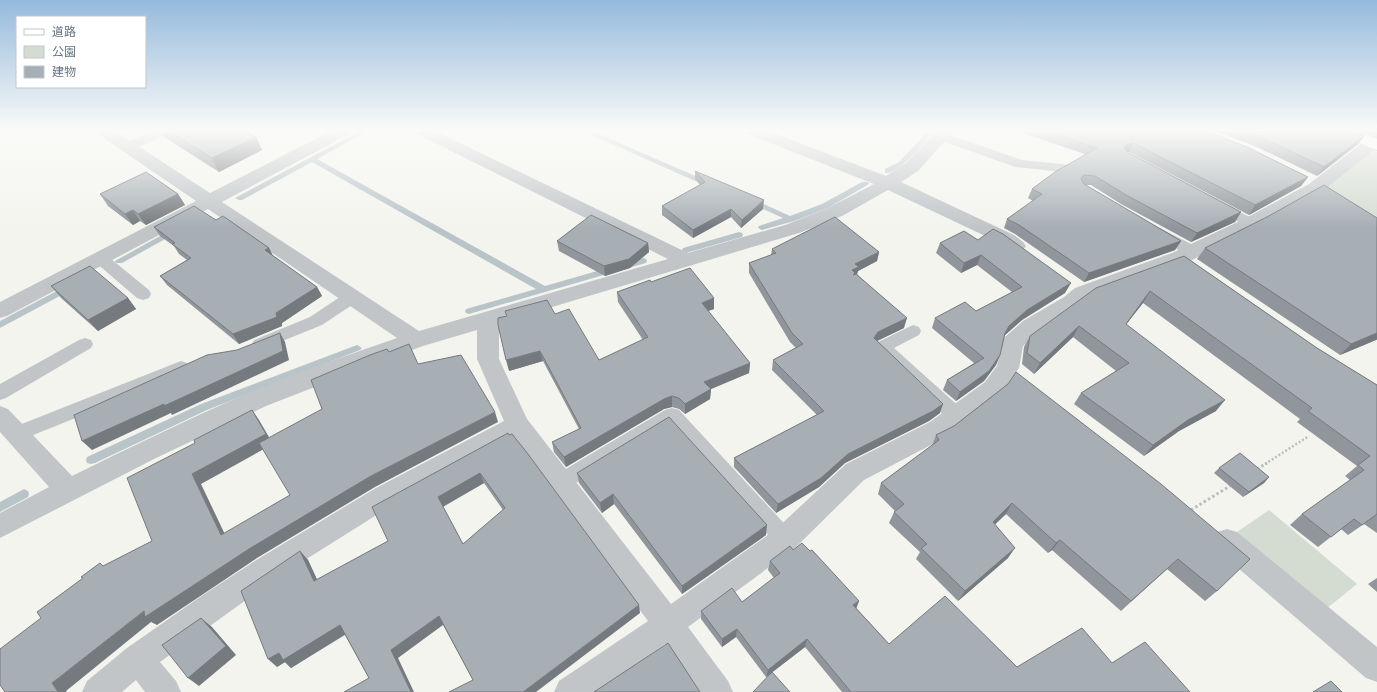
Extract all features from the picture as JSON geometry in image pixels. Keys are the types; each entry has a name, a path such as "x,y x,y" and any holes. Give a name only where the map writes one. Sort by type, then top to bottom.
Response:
{"street":[{"path":"153,163 416,340"},
{"path":"0,311 281,163"},
{"path":"489,163 686,260"},
{"path":"837,163 888,183 1007,239 1032,257"},
{"path":"0,526 112,468 237,409 357,361 416,340 792,229 835,212 888,183 915,163"},
{"path":"570,692 668,624 785,539 855,472 939,429 993,388 1017,375 1014,342 1031,327 1071,302 1076,288 1190,260 1251,223 1308,182 1341,163"},
{"path":"1308,182 1331,198"},
{"path":"488,319 488,359 518,425 668,624 716,692"},
{"path":"0,416 68,490"},
{"path":"98,692 138,659 210,607 268,568 384,496 518,425"},
{"path":"1191,510 1377,667"},
{"path":"138,659 165,692"}],"lane":[{"path":"1018,163 1062,168"},
{"path":"1203,197 1251,223"},
{"path":"1147,226 1190,260"},
{"path":"100,258 143,294"},
{"path":"244,350 316,321 352,297"},
{"path":"913,331 882,347 957,416"},
{"path":"0,393 85,344"},
{"path":"16,434 198,361"},
{"path":"561,482 672,415 785,539"}],"path":[{"path":"1251,472 1309,436"},
{"path":"1191,510 1230,486"}],"green space":[{"path":"1357,163 1377,163 1377,219 1323,187"},
{"path":"1269,510 1357,584 1326,609 1237,532"}],"building":[{"path":"1070,163 1148,163 1241,212 1197,233 1126,195 1095,176 1084,175 1081,179 1084,184 1181,241 1089,273 1019,225 1007,219 1042,194 1032,189 1055,172"},
{"path":"1173,163 1280,163 1308,177 1255,205"},
{"path":"1316,163 1329,163 1324,167"},
{"path":"695,171 764,200 742,220 731,209 693,230 662,206 705,182"},
{"path":"146,172 178,194 138,214 133,210 125,214 100,194"},
{"path":"1324,185 1377,218 1377,333 1351,344 1205,248 1267,217"},
{"path":"194,206 216,220 223,216 269,248 265,250 317,287 276,313 277,317 233,334 160,276 191,258 172,244 175,243 154,227"},
{"path":"591,215 648,243 629,259 604,266 557,241"},
{"path":"835,217 879,252 855,264 859,267 852,270 855,273 853,275 856,274 907,318 878,332 874,338 943,404 933,411 848,454 821,478 778,504 734,458 824,411 773,360 803,344 792,333 749,263 776,253 772,249"},
{"path":"993,229 1003,234 1071,283 1027,310 1009,326 1005,333 1000,355 989,371 960,392 947,380 984,358 935,318 965,302 976,311 1022,287 981,255 964,263 940,243 964,231 978,240"},
{"path":"1184,256 1317,348 1377,385 1377,514 1362,525 1354,519 1331,537 1302,514 1364,470 1358,465 1370,456 1308,411 1312,408 1150,291 1126,324 1225,400 1188,420 1153,445 1081,393 1129,363 1079,326 1040,363 1027,353 1030,336 1096,288"},
{"path":"90,266 128,298 88,320 51,286"},
{"path":"690,268 714,298 702,303 750,363 704,382 711,389 685,404 679,398 672,396 664,399 564,457 552,442 581,428 540,351 506,360 498,325 498,318 507,316 505,311 547,300 555,314 569,309 599,360 648,337 617,292"},
{"path":"280,333 283,351 164,406 164,404 82,441 74,415 207,355 237,350"},
{"path":"409,344 418,364 461,355 495,412 369,477 249,549 145,617 144,611 52,683 58,692 5,692 0,685 0,649 41,618 37,612 83,578 81,577 100,563 103,566 152,541 127,478 195,443 194,440 252,410 266,434 192,474 221,535 290,495 259,443 322,409 311,380 370,355 387,349 389,352"},
{"path":"1016,372 1161,484 1250,559 1217,591 1178,559 1131,601 1060,540 1056,543 1012,503 993,522 1015,548 965,591 921,548 927,544 894,512 904,504 881,483 939,440 936,435 954,426 1008,384"},
{"path":"669,417 767,525 682,586 613,494 600,503 577,473"},
{"path":"508,433 509,435 512,434 639,605 523,692 449,692 473,680 439,616 391,650 411,692 344,692 369,678 340,625 283,660 279,653 268,659 241,591 300,551 314,581 388,541 372,507","holes":["480,473 505,508 463,544 438,497"]},
{"path":"1240,453 1269,477 1249,492 1219,468"},
{"path":"802,543 810,551 812,550 859,601 853,605 889,644 945,596 1017,667 1082,628 1112,663 1145,642 1190,692 851,692 807,639 768,670 737,629 722,639 701,611 732,588 742,602 780,573 770,561 790,546 793,550"},
{"path":"201,618 226,646 188,678 162,645"},
{"path":"668,643 700,692 594,692"},
{"path":"772,672 790,692 753,692"},
{"path":"1331,681 1342,692 1313,692"}],"waterway":[{"path":"239,198 304,163"},
{"path":"320,163 543,289"},
{"path":"662,163 705,182"},
{"path":"888,171 901,163"},
{"path":"790,218 825,206 865,184"},
{"path":"752,202 790,218"},
{"path":"762,228 790,218"},
{"path":"119,261 172,233"},
{"path":"686,250 739,235"},
{"path":"625,266 643,261"},
{"path":"469,311 611,270"},
{"path":"0,325 68,288"},
{"path":"91,460 204,407 357,348"},
{"path":"0,507 24,494"}]}
